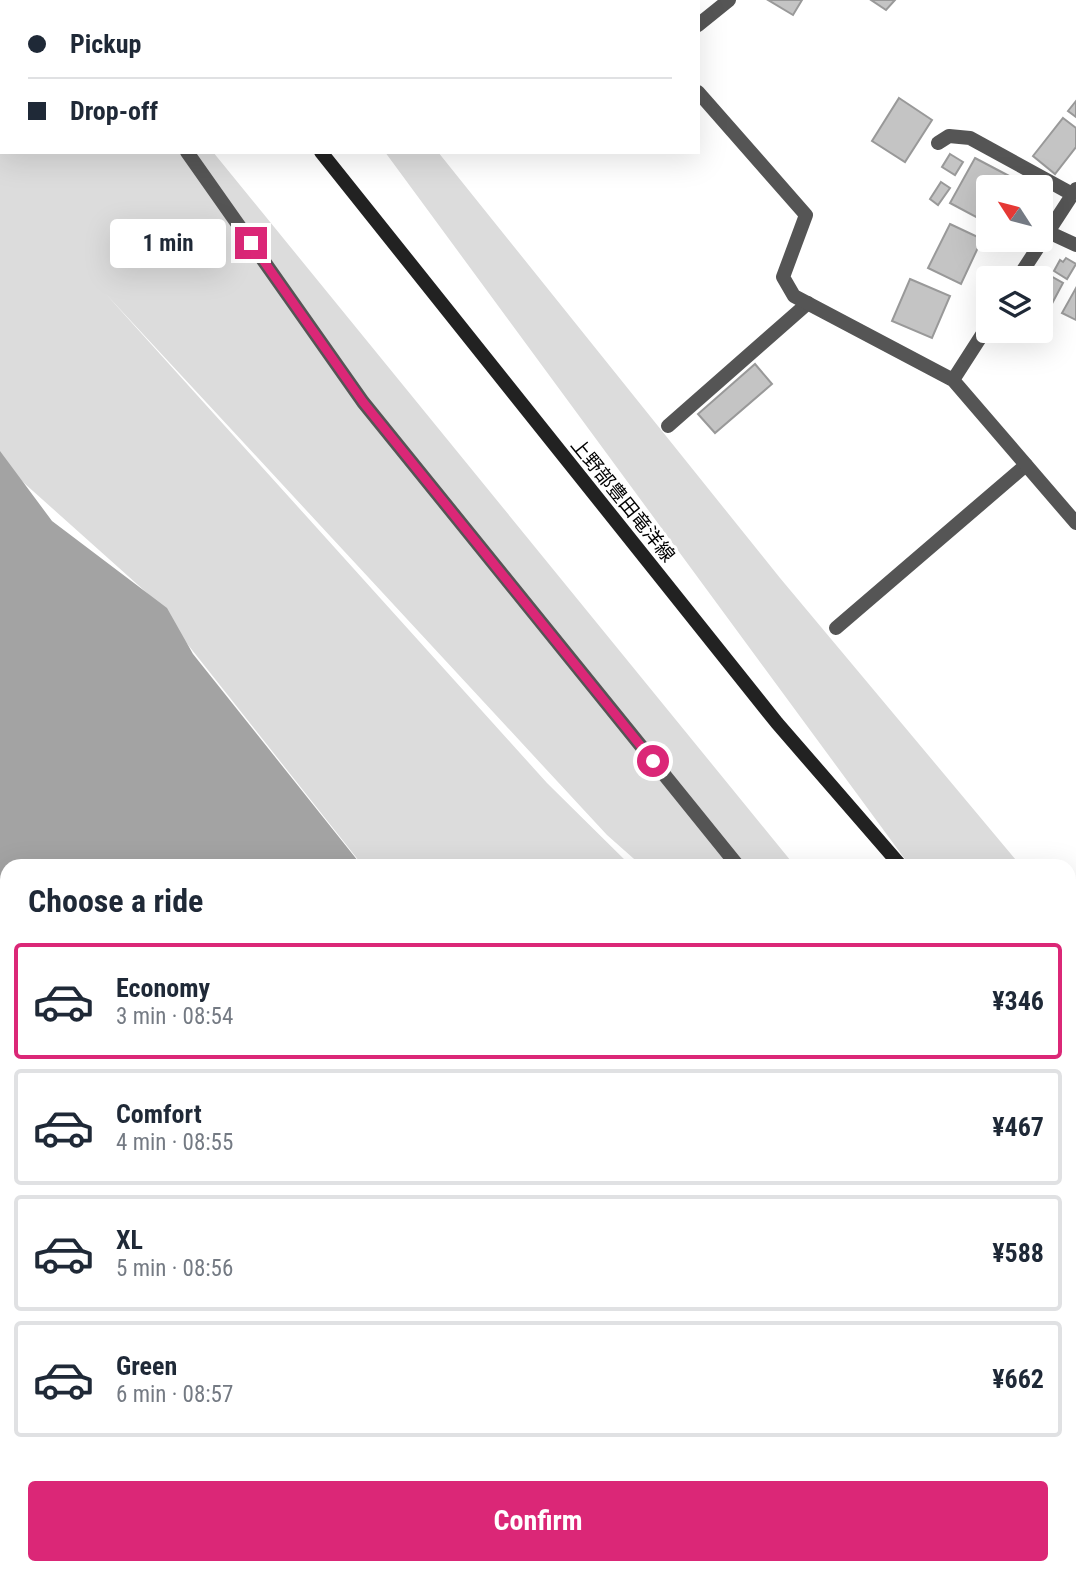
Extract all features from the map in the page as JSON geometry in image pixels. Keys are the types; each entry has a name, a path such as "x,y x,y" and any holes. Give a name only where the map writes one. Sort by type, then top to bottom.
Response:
{"main road":[{"name":"上野部豊田竜洋線","path":"323,154 777,723 895,859"}],"street":[{"path":"700,23 729,0"},
{"path":"700,95 806,215 783,277 794,296 953,380 1076,523"},
{"path":"938,143 949,136 970,138 1074,191 1054,223"},
{"path":"188,154 363,402 732,859"},
{"path":"1054,235 1076,245"},
{"path":"668,426 808,303"},
{"path":"953,380 977,343"},
{"path":"836,628 1026,465"}],"shaded area":[{"path":"0,154 215,154 789,859 634,859 607,835 105,293 547,783 624,859 357,859 147,593 24,483 0,456"},
{"path":"386,154 440,154 780,578 1015,859 905,859"},
{"path":"0,451 52,521 167,608 193,654 356,859 0,859"}],"building":[{"path":"768,0 802,0 793,15"},
{"path":"871,0 895,0 886,10"},
{"path":"899,98 932,120 905,162 872,141"},
{"path":"1076,101 1076,117 1068,111"},
{"path":"1063,118 1076,128 1076,147 1055,174 1033,156"},
{"path":"950,154 963,162 955,175 942,167"},
{"path":"975,158 1007,175 976,175 976,217 950,203"},
{"path":"941,182 950,188 938,205 930,199"},
{"path":"950,224 976,236 976,252 961,284 928,268"},
{"path":"1066,258 1076,264 1067,279 1054,271 1060,260 1063,262"},
{"path":"1053,277 1063,283 1053,302"},
{"path":"910,279 950,296 932,338 892,321"},
{"path":"1076,288 1076,320 1062,313"},
{"path":"755,364 772,384 715,433 698,414"}],"route":[{"path":"251,243 363,402 653,761"}]}
